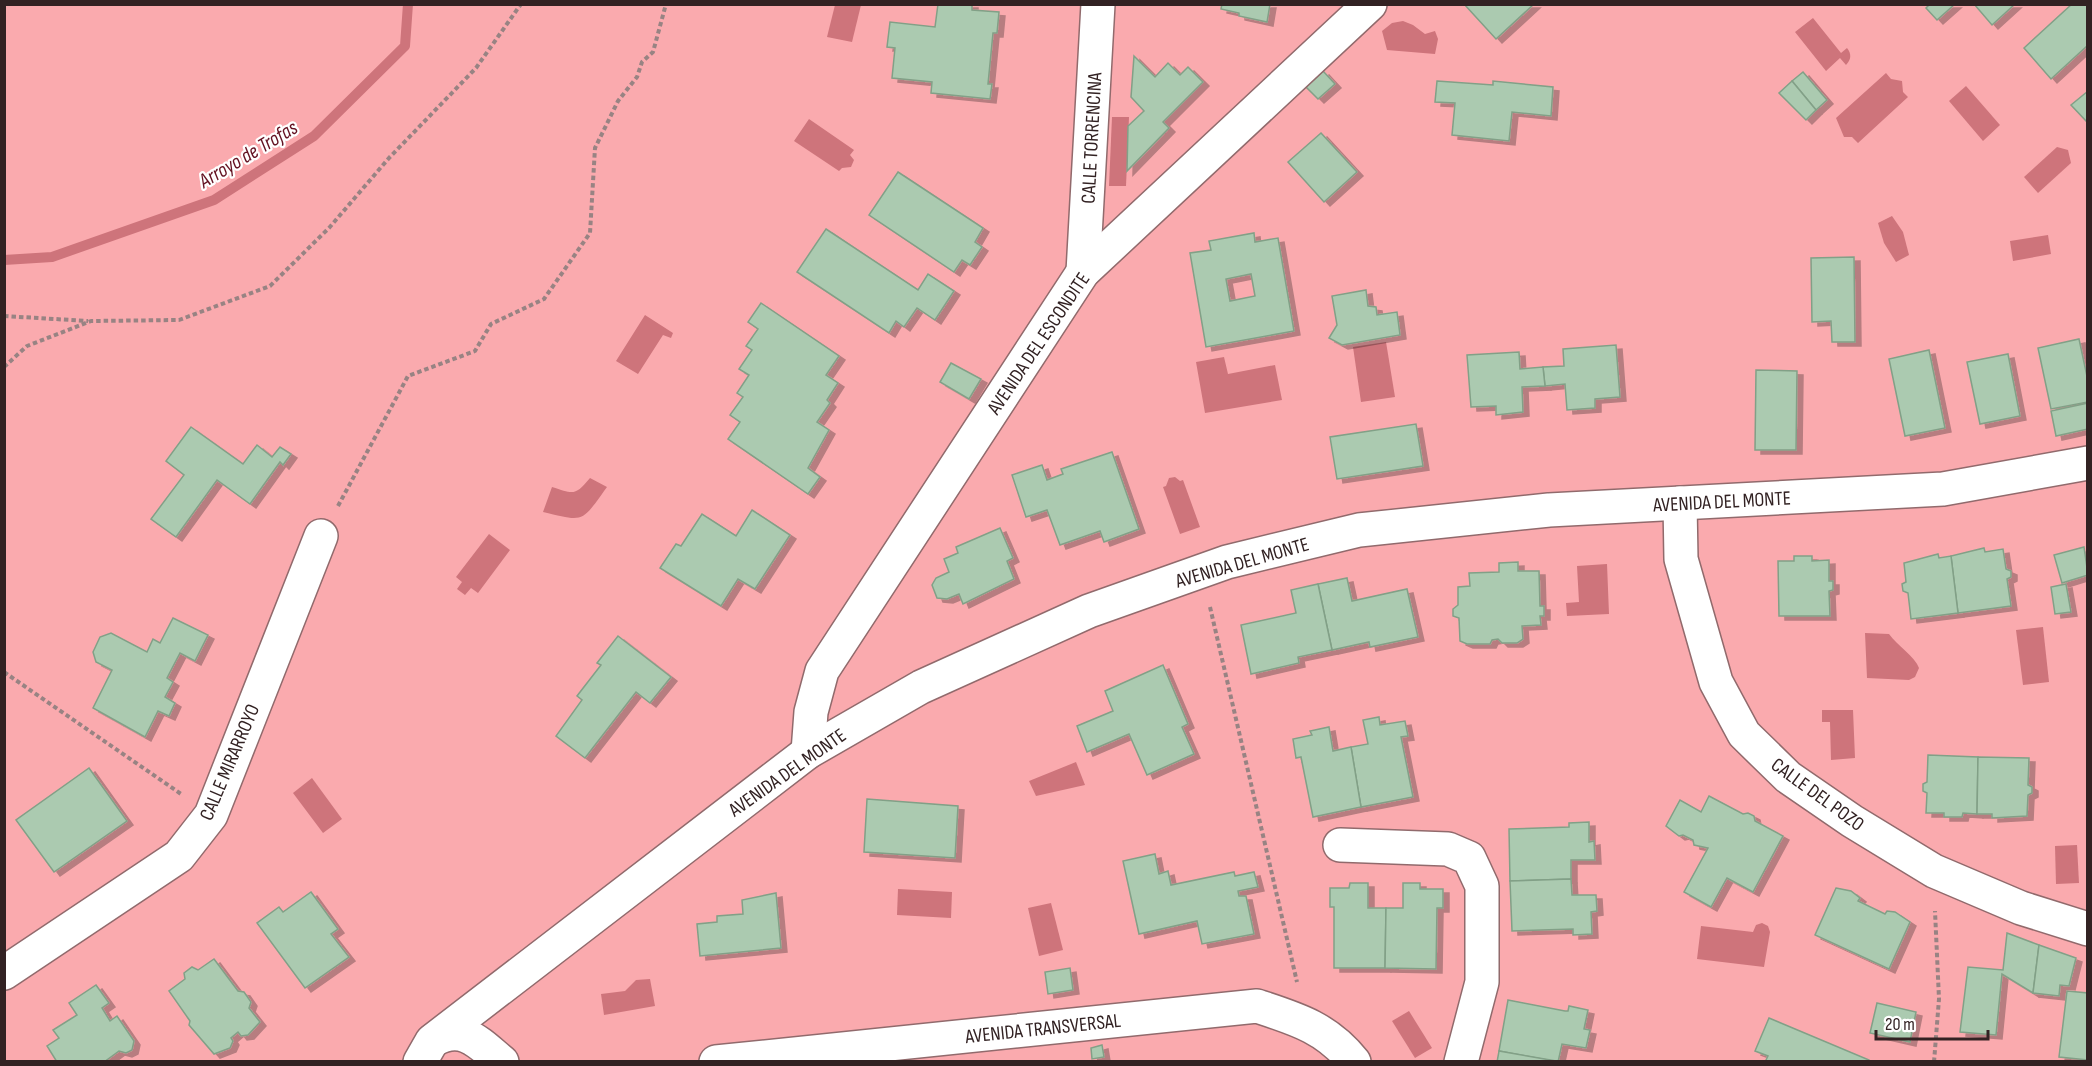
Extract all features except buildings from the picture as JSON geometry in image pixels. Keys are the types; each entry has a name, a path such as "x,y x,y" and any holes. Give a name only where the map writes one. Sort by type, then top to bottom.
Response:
{"street":[{"name":"CALLE TORRENCINA","path":"1083,272 1098,4"},
{"name":"AVENIDA DEL ESCONDITE","path":"808,752 811,712 822,671 1083,272 1370,4"},
{"name":"AVENIDA DEL MONTE","path":"400,1062 426,1052 727,812 808,752 921,687 1089,611 1227,562 1359,530 1549,510 1943,489 2088,463"},
{"name":"CALLE DEL POZO","path":"1680,503 1681,559 1716,682 1744,734 1788,777 1852,821 1934,871 2021,908 2088,928"},
{"name":"CALLE MIRARROYO","path":"4,973 179,856 211,815 321,536"},
{"path":"1340,845 1448,849 1469,858 1482,886 1482,982 1461,1062"},
{"name":"AVENIDA DEL MONTE","path":"426,1052 443,1035 467,1034 493,1057 509,984"},
{"name":"AVENIDA TRANSVERSAL","path":"716,1062 1257,1006 1304,1021 1337,1056"}],"path":[{"path":"4,316 91,321 179,320 270,286 329,228 389,158 476,68 521,4"},
{"path":"321,536 408,376 475,351 491,324 544,299 590,233 595,148 618,101 638,77 642,62 653,52 666,4"},
{"path":"4,367 27,346 91,321"},
{"path":"1210,606 1298,988 1257,1006"},
{"path":"4,672 182,795"},
{"path":"1934,871 1939,999 1934,1062"}],"shaded area":[{"path":"4,5 2087,5 2087,1061 5,1061"},
{"path":"835,5 861,5 852,42 827,37"},
{"path":"1813,18 1841,53 1847,48 1849,50 1850,57 1846,65 1840,58 1826,71 1795,32"},
{"path":"1403,21 1425,34 1435,31 1438,39 1435,54 1387,50 1382,31 1392,23"},
{"path":"1886,73 1891,79 1902,81 1903,92 1908,97 1858,143 1852,137 1844,137 1836,118"},
{"path":"1966,86 2000,125 1983,141 1949,101"},
{"path":"1112,117 1129,117 1126,186 1109,186"},
{"path":"809,119 854,150 850,155 854,160 851,167 842,168 839,171 794,141"},
{"path":"2057,147 2068,150 2071,163 2038,193 2024,177"},
{"path":"1892,216 1903,232 1909,255 1896,262 1884,243 1878,223"},
{"path":"2048,235 2051,254 2013,261 2010,241"},
{"path":"645,315 673,333 671,338 663,335 638,374 616,361"},
{"path":"1386,342 1395,397 1361,402 1353,347"},
{"path":"1224,357 1228,374 1275,365 1282,400 1205,413 1196,362"},
{"path":"1175,477 1180,481 1183,480 1200,527 1180,534 1163,487 1166,486 1169,478"},
{"path":"590,478 607,487 592,508 581,517 567,517 543,512 552,487 574,492"},
{"path":"489,534 510,550 478,593 471,588 465,595 457,589 462,582 456,577"},
{"path":"1607,564 1609,614 1567,616 1566,603 1579,602 1577,566"},
{"path":"2043,627 2049,682 2023,685 2016,630"},
{"path":"1865,633 1889,634 1917,664 1919,668 1915,677 1909,680 1867,678"},
{"path":"1822,710 1853,710 1855,758 1831,760 1830,722 1822,722"},
{"path":"1076,762 1085,785 1036,796 1029,781"},
{"path":"312,778 342,819 323,833 293,793"},
{"path":"2077,845 2079,883 2056,884 2055,846"},
{"path":"898,889 952,892 951,918 897,915"},
{"path":"1051,903 1063,950 1039,956 1028,908"},
{"path":"1762,923 1768,926 1770,932 1764,967 1697,959 1701,926 1753,932 1756,925"},
{"path":"650,979 655,1006 604,1015 601,994 625,991 636,980"},
{"path":"1409,1011 1432,1048 1415,1058 1392,1021"}],"waterway":[{"name":"Arroyo de Trofas","path":"4,260 52,257 214,200 314,136 405,46 408,4"}]}
